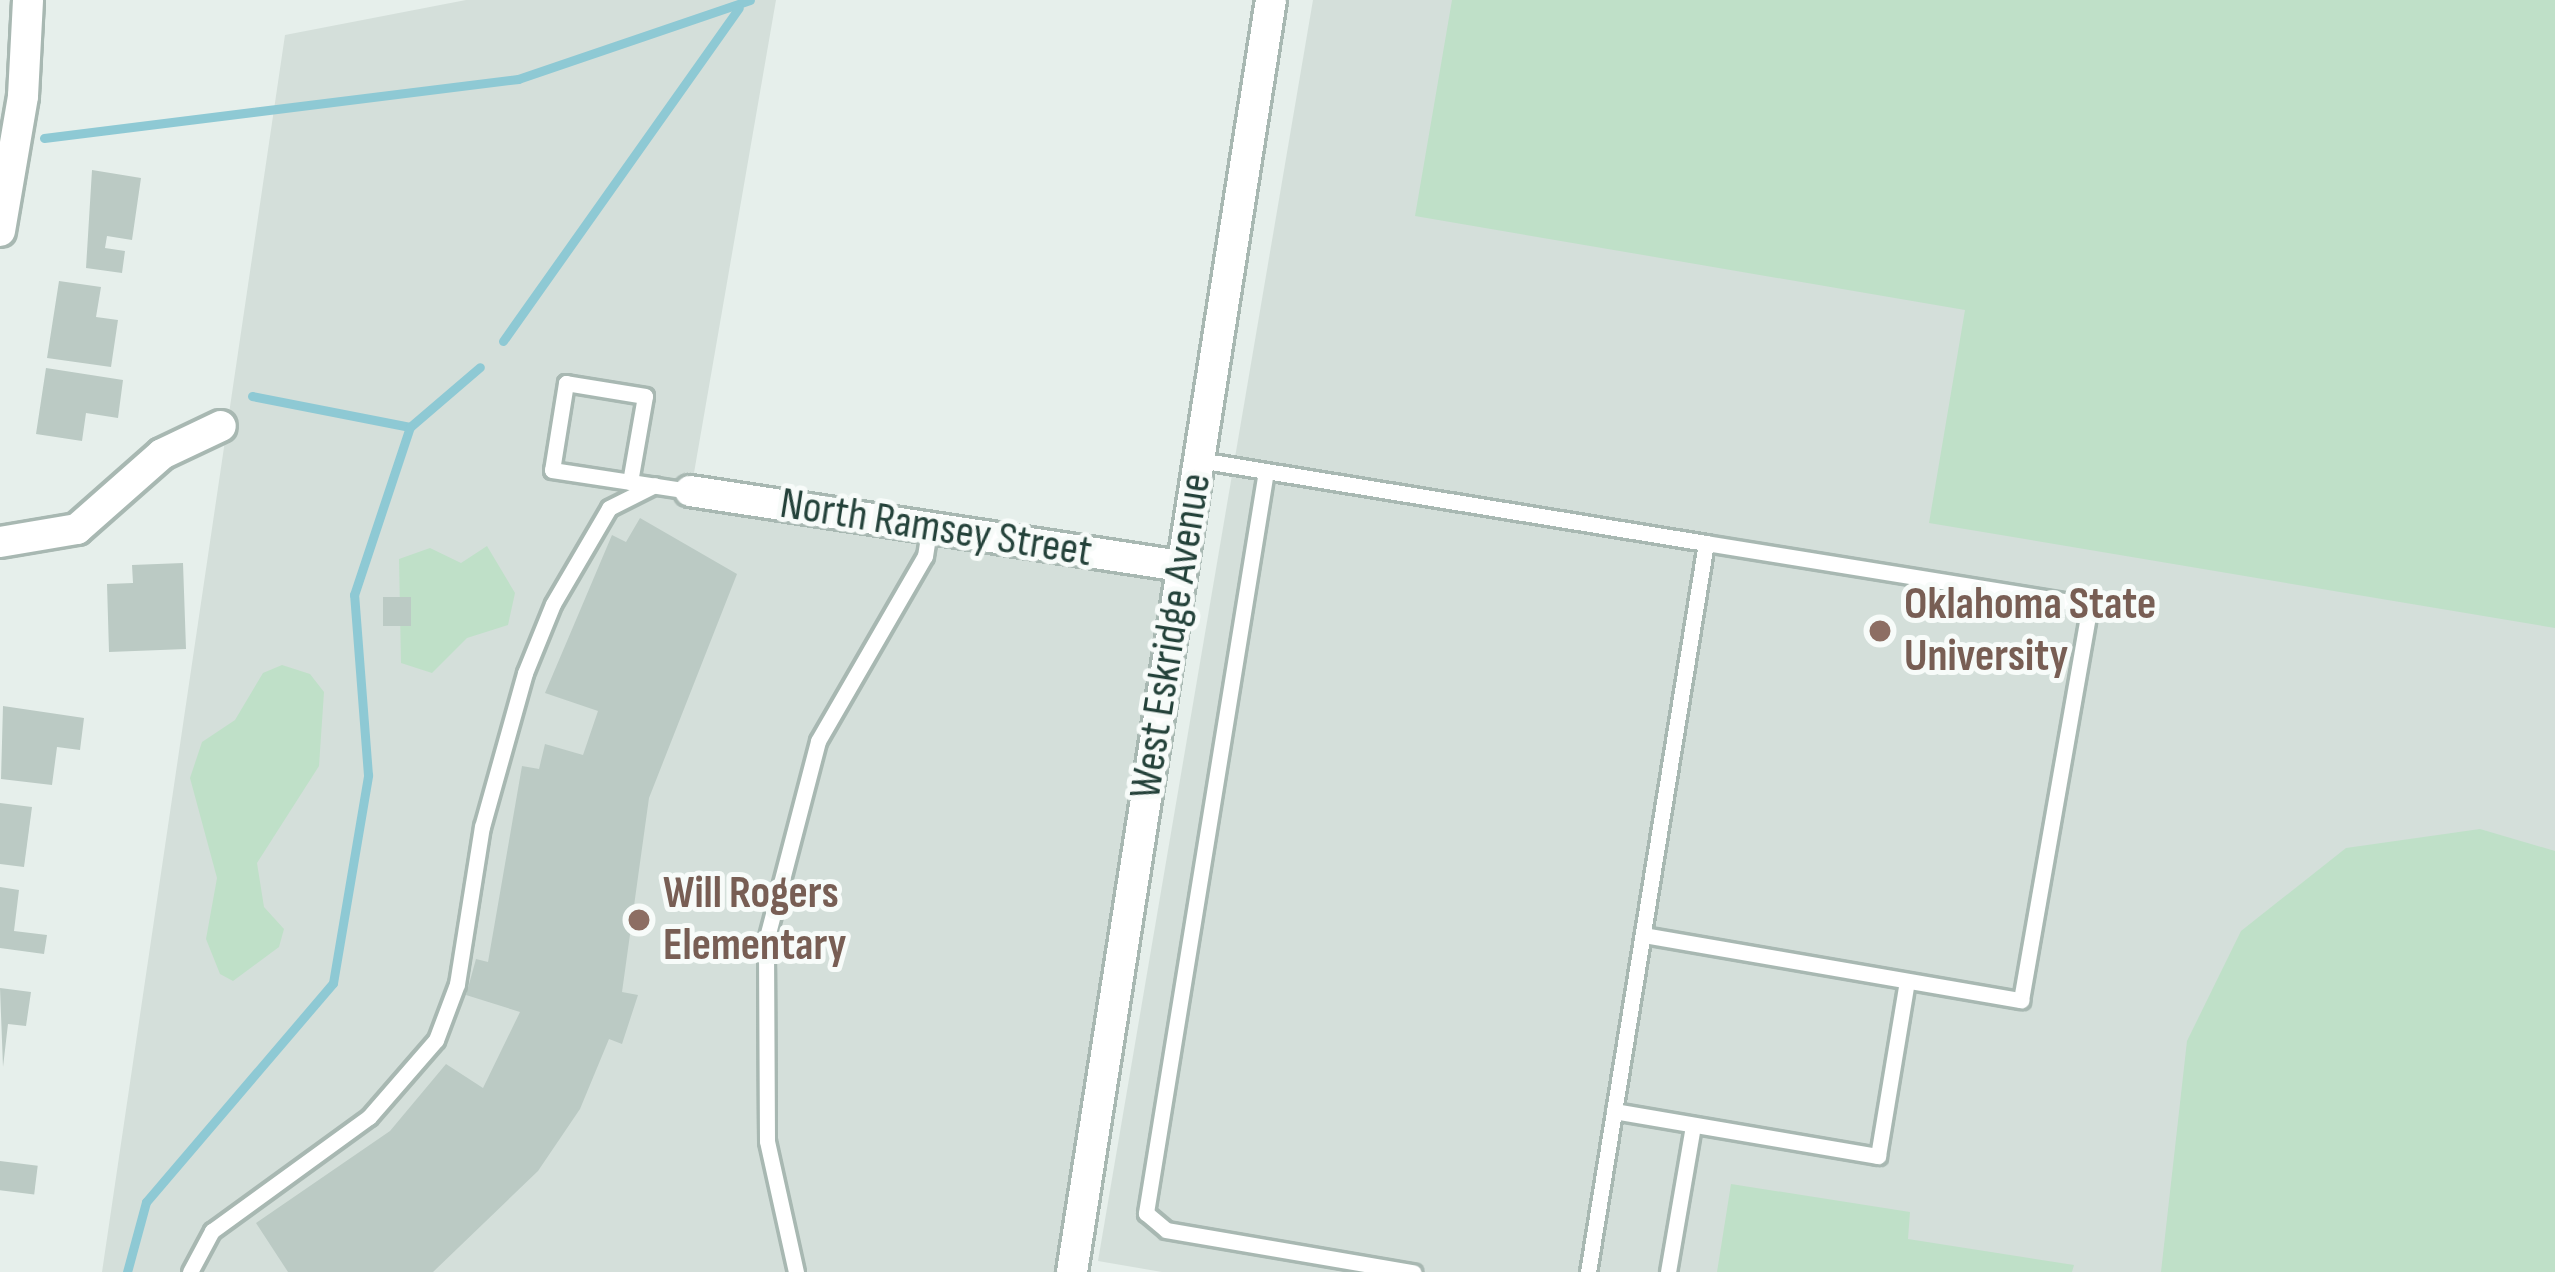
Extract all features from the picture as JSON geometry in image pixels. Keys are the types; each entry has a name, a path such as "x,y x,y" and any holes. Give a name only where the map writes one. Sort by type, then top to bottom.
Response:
{"street":[{"path":"0,231 23,96 28,0"},
{"name":"West Eskridge Avenue","path":"1072,1272 1270,0"},
{"path":"0,542 77,529 162,454 221,425"},
{"name":"North Ramsey Street","path":"690,490 1181,566"}],"lane":[{"path":"631,482 645,395 566,383 552,470 631,482 690,490"},
{"path":"1198,460 2118,610"},
{"path":"1266,471 1146,1213 1166,1230 1413,1272"},
{"path":"190,1272 212,1231 369,1118 436,1040 457,984 482,827 525,673 553,604 609,508 655,485"},
{"path":"796,1272 767,1141 766,941 818,741 926,556 930,526"},
{"path":"1588,1272 1706,543"},
{"path":"1643,935 2021,1000 2090,605"},
{"path":"1614,1111 1878,1156 1907,981"},
{"path":"1668,1272 1693,1124"}],"shaded area":[{"name":"Will Rogers Elementary","path":"466,0 776,0 690,496 1179,568 1069,1272 102,1272 285,35"},
{"name":"Oklahoma State University","path":"1313,0 2555,0 2555,1272 1162,1272 1098,1261"}],"green space":[{"path":"1452,0 2555,0 2555,628 1929,523 1965,310 1415,216"},
{"path":"487,546 515,593 508,625 467,638 432,673 401,663 399,559 430,548 461,563"},
{"path":"282,665 310,674 324,692 319,766 257,863 264,907 284,929 279,947 233,981 220,974 206,939 217,878 190,778 202,742 235,720 263,673"},
{"path":"2480,829 2555,851 2555,1272 2161,1272 2187,1041 2241,931 2346,848"},
{"path":"1731,1184 1910,1212 1908,1239 2074,1265 2072,1272 1717,1272"}],"building":[{"path":"92,170 141,178 132,240 107,236 105,248 125,251 122,273 86,268"},
{"path":"59,281 101,287 96,317 118,320 111,367 47,358"},
{"path":"46,368 123,380 118,418 86,413 82,441 36,434"},
{"path":"640,518 737,574 649,798 622,992 638,995 622,1044 609,1039 580,1109 538,1171 433,1272 288,1272 256,1223 390,1131 446,1064 483,1088 520,1012 466,995 476,959 488,962 522,766 539,769 545,744 583,755 598,711 545,693 612,535 626,542"},
{"path":"183,563 186,649 109,652 107,584 133,583 132,565"},
{"path":"383,597 411,597 411,626 383,626"},
{"path":"3,706 84,718 80,750 57,747 52,785 1,779"},
{"path":"0,803 32,807 24,867 0,864"},
{"path":"0,887 19,890 14,931 47,935 44,954 0,948"},
{"path":"0,988 31,992 26,1026 8,1024 3,1067"},
{"path":"0,1161 38,1166 34,1194 0,1190"}],"waterway":[{"path":"44,138 518,79 750,0"},
{"path":"503,341 739,8"},
{"path":"252,396 410,427 480,367"},
{"path":"127,1272 146,1202 333,983 368,775 354,595 410,427"}],"place":[{"name":"Oklahoma State University","path":"1880,631"},
{"name":"Will Rogers Elementary","path":"639,920"}]}
